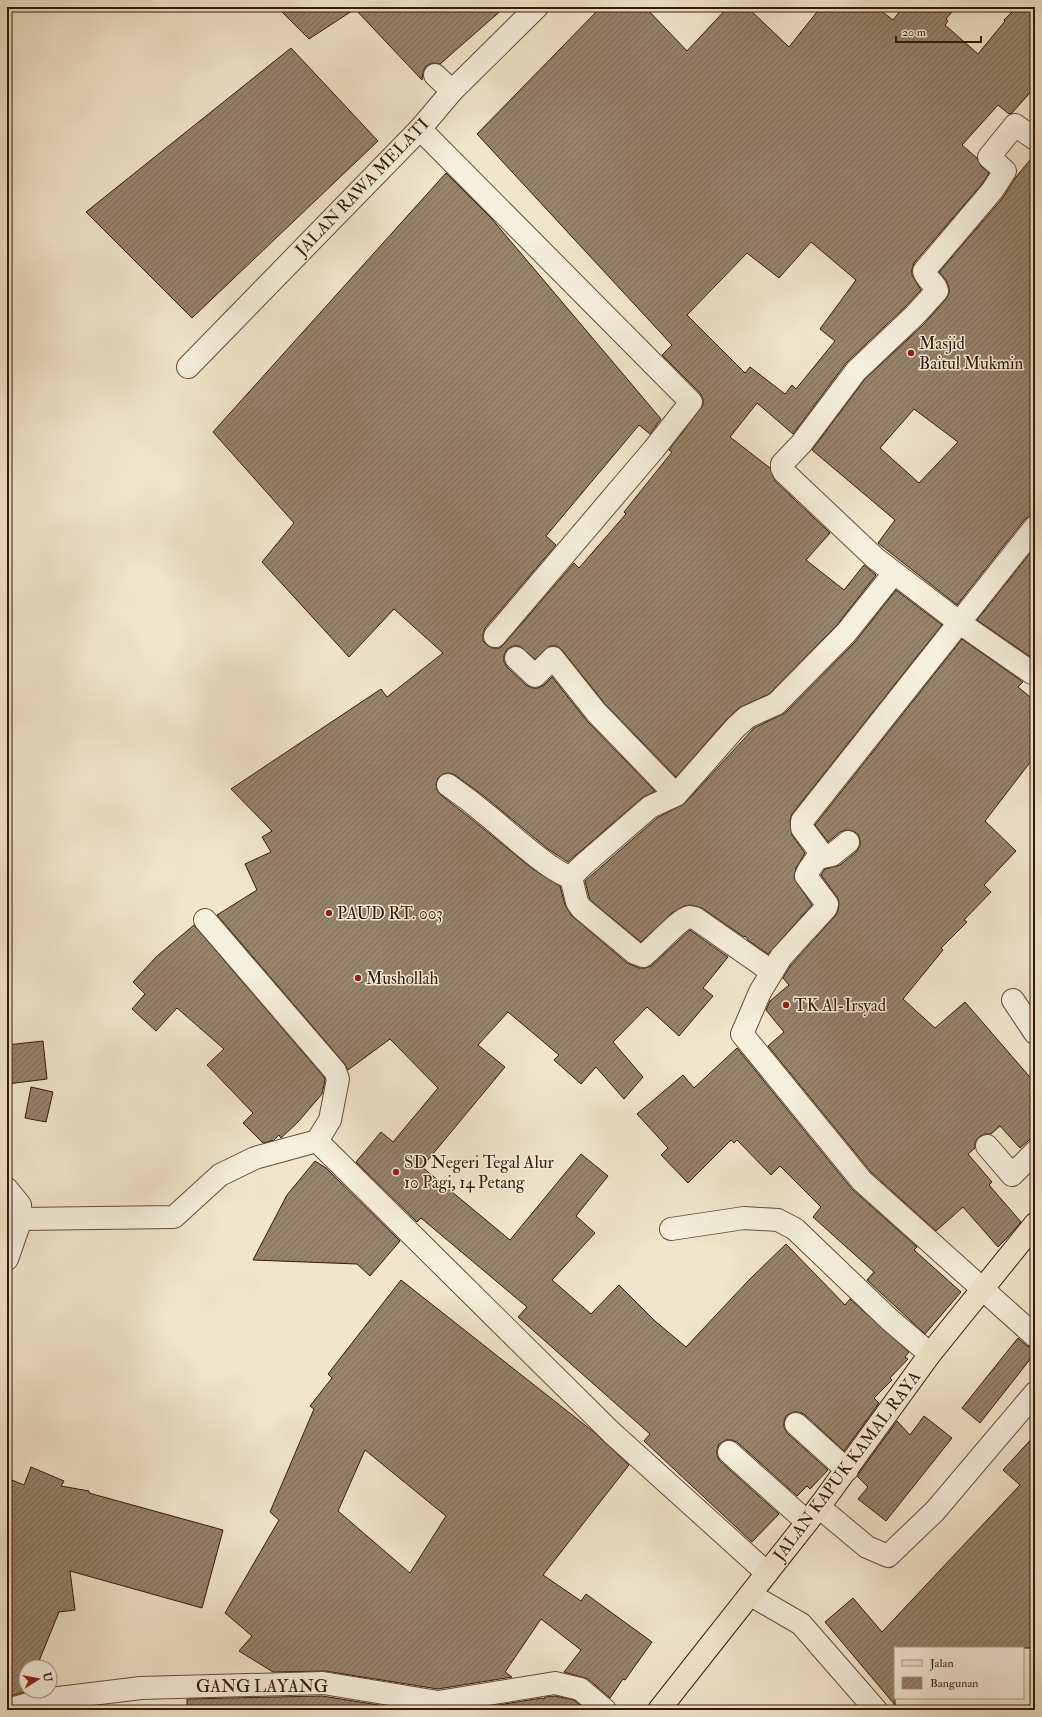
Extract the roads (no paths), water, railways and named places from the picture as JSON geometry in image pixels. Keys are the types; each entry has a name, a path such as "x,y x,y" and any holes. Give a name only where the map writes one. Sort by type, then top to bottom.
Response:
{"main road":[{"name":"JALAN KAPUK KAMAL RAYA","path":"659,1710 751,1595 766,1573 847,1470 930,1354 1035,1224"}],"street":[{"name":"JALAN RAWA MELATI","path":"188,367 420,129 452,92 537,7"},
{"path":"435,75 452,92"},
{"path":"1035,139 1015,125 989,157 1005,171 992,191 924,271 925,276 936,286 937,291 914,316 856,371 801,444 782,464 784,472 874,558 960,623 1032,673 1035,673"},
{"path":"420,129 691,402 654,449 495,636"},
{"path":"1035,527 802,821 802,828 818,849 818,858 806,876 827,904 826,908 781,957 760,992 742,1034 862,1181 1035,1336"},
{"path":"571,877 650,807 676,795 736,727 747,717 776,704 846,633 894,573"},
{"path":"516,658 535,676 553,658 596,712 676,795"},
{"path":"448,784 486,813 529,850 555,869 566,876 571,877"},
{"path":"818,858 832,855 848,842"},
{"path":"571,877 577,902 635,954 643,956 688,917 695,918 772,972"},
{"path":"21,1219 174,1217 220,1175 255,1158 317,1141 330,1120 338,1079 335,1071 204,920"},
{"path":"1013,1000 1035,1033"},
{"path":"317,1141 612,1433 766,1573"},
{"path":"987,1146 1012,1175 1035,1152"},
{"path":"7,1189 20,1205 21,1219 7,1259"},
{"path":"671,1229 744,1218 778,1220 795,1229 890,1320 930,1354"},
{"path":"729,1452 813,1514 867,1547 888,1556 935,1511 1035,1393"},
{"path":"796,1424 847,1470"},
{"path":"751,1595 801,1624 876,1710"},
{"name":"GANG LAYANG","path":"7,1710 42,1700 141,1688 323,1683 438,1702 555,1683 580,1689 605,1710"}],"place":[{"name":"Masjid Baitul Mukmin","path":"911,353"},
{"name":"PAUD RT. 003","path":"329,913"},
{"name":"Mushollah","path":"358,978"},
{"name":"TK Al-Irsyad","path":"786,1005"},
{"name":"SD Negeri Tegal Alur 10 Pagi, 14 Petang","path":"396,1172"}]}
